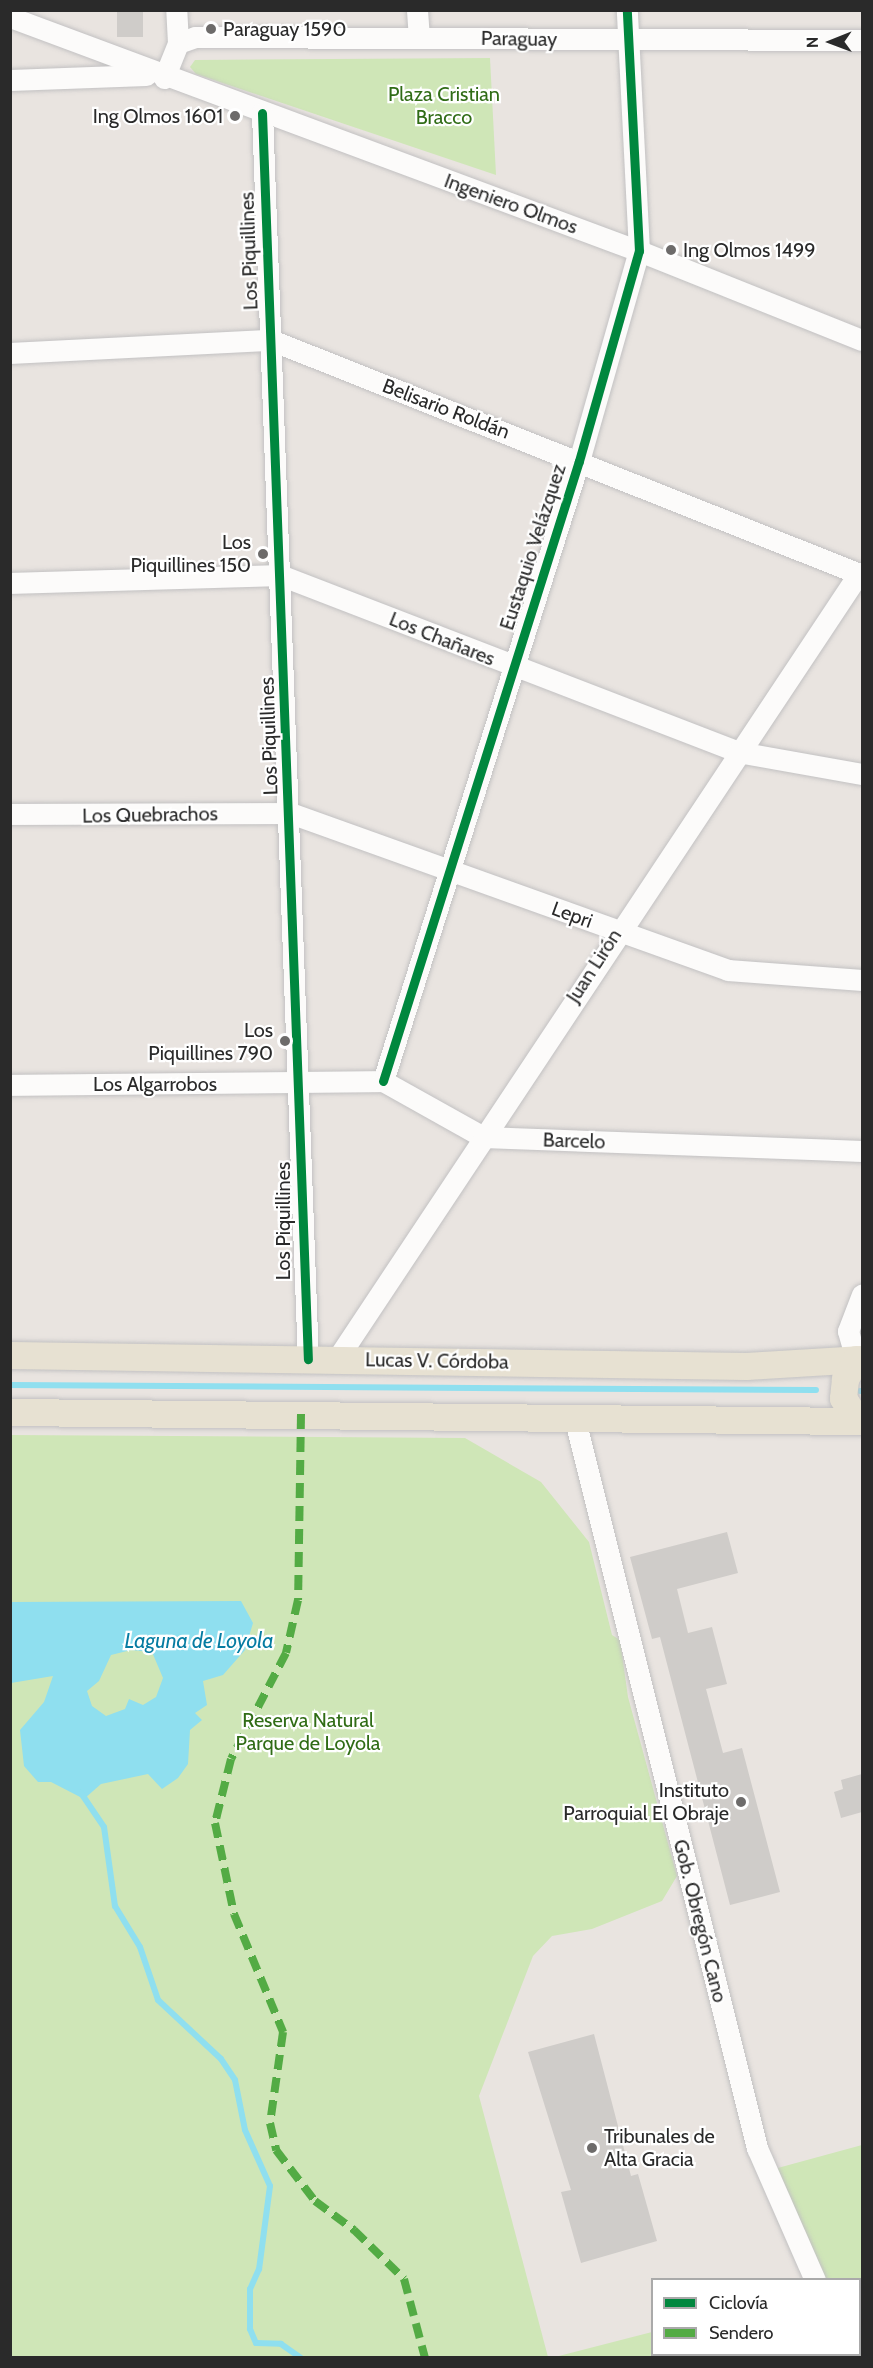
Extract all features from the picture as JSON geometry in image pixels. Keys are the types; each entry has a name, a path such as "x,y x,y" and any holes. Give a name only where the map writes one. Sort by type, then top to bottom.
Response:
{"main road":[{"name":"Lucas V. Córdoba","path":"10,1355 746,1366 859,1359"},
{"path":"859,1359 844,1379 843,1398 860,1421"},
{"path":"10,1412 574,1416 860,1421"}],"street":[{"path":"10,80 160,76 178,43 176,10"},
{"path":"417,10 419,38"},
{"name":"Eustaquio Velázquez","path":"383,1082 579,461 639,251 627,10"},
{"name":"Ingeniero Olmos","path":"10,17 160,76 639,251 862,340"},
{"name":"Paraguay","path":"178,43 195,38 862,40"},
{"name":"Los Piquillines","path":"262,113 300,1083 302,1288 308,1359"},
{"name":"Belisario Roldán","path":"10,353 271,340 579,461 860,576"},
{"name":"Los Chañares","path":"10,583 280,575 738,752 862,774"},
{"name":"Juan Lirón","path":"337,1359 617,930 860,576"},
{"name":"Los Quebrachos","path":"10,814 290,813"},
{"name":"Lepri","path":"290,813 728,970 862,980"},
{"name":"Barcelo","path":"300,1083 383,1082 483,1137 862,1151"},
{"name":"Los Algarrobos","path":"10,1085 300,1083"},
{"path":"859,1359 848,1331 862,1295"},
{"name":"Gob. Obregón Cano","path":"574,1416 757,2148 814,2278"}],"green space":[{"name":"Plaza Cristian Bracco","path":"490,58 496,175 196,74 190,67 195,60"},
{"name":"Reserva Natural Parque de Loyola","path":"11,1435 465,1438 541,1482 589,1542 612,1635 620,1640 628,1697 677,1876 662,1901 592,1929 552,1936 533,1956 479,2096 548,2357 11,2358"},
{"path":"862,2145 862,2341 861,2278 824,2278 774,2169"},
{"path":"651,2332 651,2356 859,2358 551,2358"}],"water":[{"name":"Laguna de Loyola","path":"241,1601 253,1623 245,1650 223,1675 203,1681 207,1705 195,1713 202,1720 190,1730 188,1764 178,1778 162,1789 148,1774 101,1784 84,1799 51,1782 38,1782 24,1766 20,1730 44,1702 53,1676 11,1683 11,1602","holes":["131,1650 152,1652 163,1678 156,1697 143,1705 129,1699 125,1709 106,1716 92,1706 87,1691 99,1681 111,1655"]}],"building":[{"path":"117,10 143,10 143,37 117,37"},
{"path":"727,1532 738,1573 677,1589 688,1633 712,1627 727,1684 706,1689 723,1753 742,1748 780,1892 730,1905 660,1637 652,1639 630,1557"},
{"path":"862,1774 862,1812 841,1818 834,1792 843,1789 841,1780"},
{"name":"Tribunales de Alta Gracia","path":"594,2034 631,2176 638,2174 657,2241 581,2263 561,2192 571,2190 528,2052"}],"waterway":[{"path":"10,1385 816,1390"},
{"path":"81,1793 104,1827 115,1906 140,1947 158,2000 221,2059 235,2080 245,2130 270,2186 259,2269 250,2289 250,2329 256,2343 281,2344 301,2358"}],"marked path":[{"path":"301,1414 298,1600 286,1653 231,1759 215,1823 234,1914 283,2032 270,2123 276,2150 315,2201 354,2230 404,2279 425,2358"}],"cycle path":[{"path":"383,1081 579,461 639,251 627,10"},
{"path":"262,113 308,1359"}],"place":[{"name":"Paraguay 1590","path":"211,29"},
{"name":"Ing Olmos 1601","path":"235,116"},
{"name":"Ing Olmos 1499","path":"671,250"},
{"name":"Los Piquillines 150","path":"263,554"},
{"name":"Los Piquillines 790","path":"285,1041"},
{"name":"Instituto Parroquial El Obraje","path":"741,1802"},
{"name":"Tribunales de Alta Gracia","path":"592,2148"}]}
